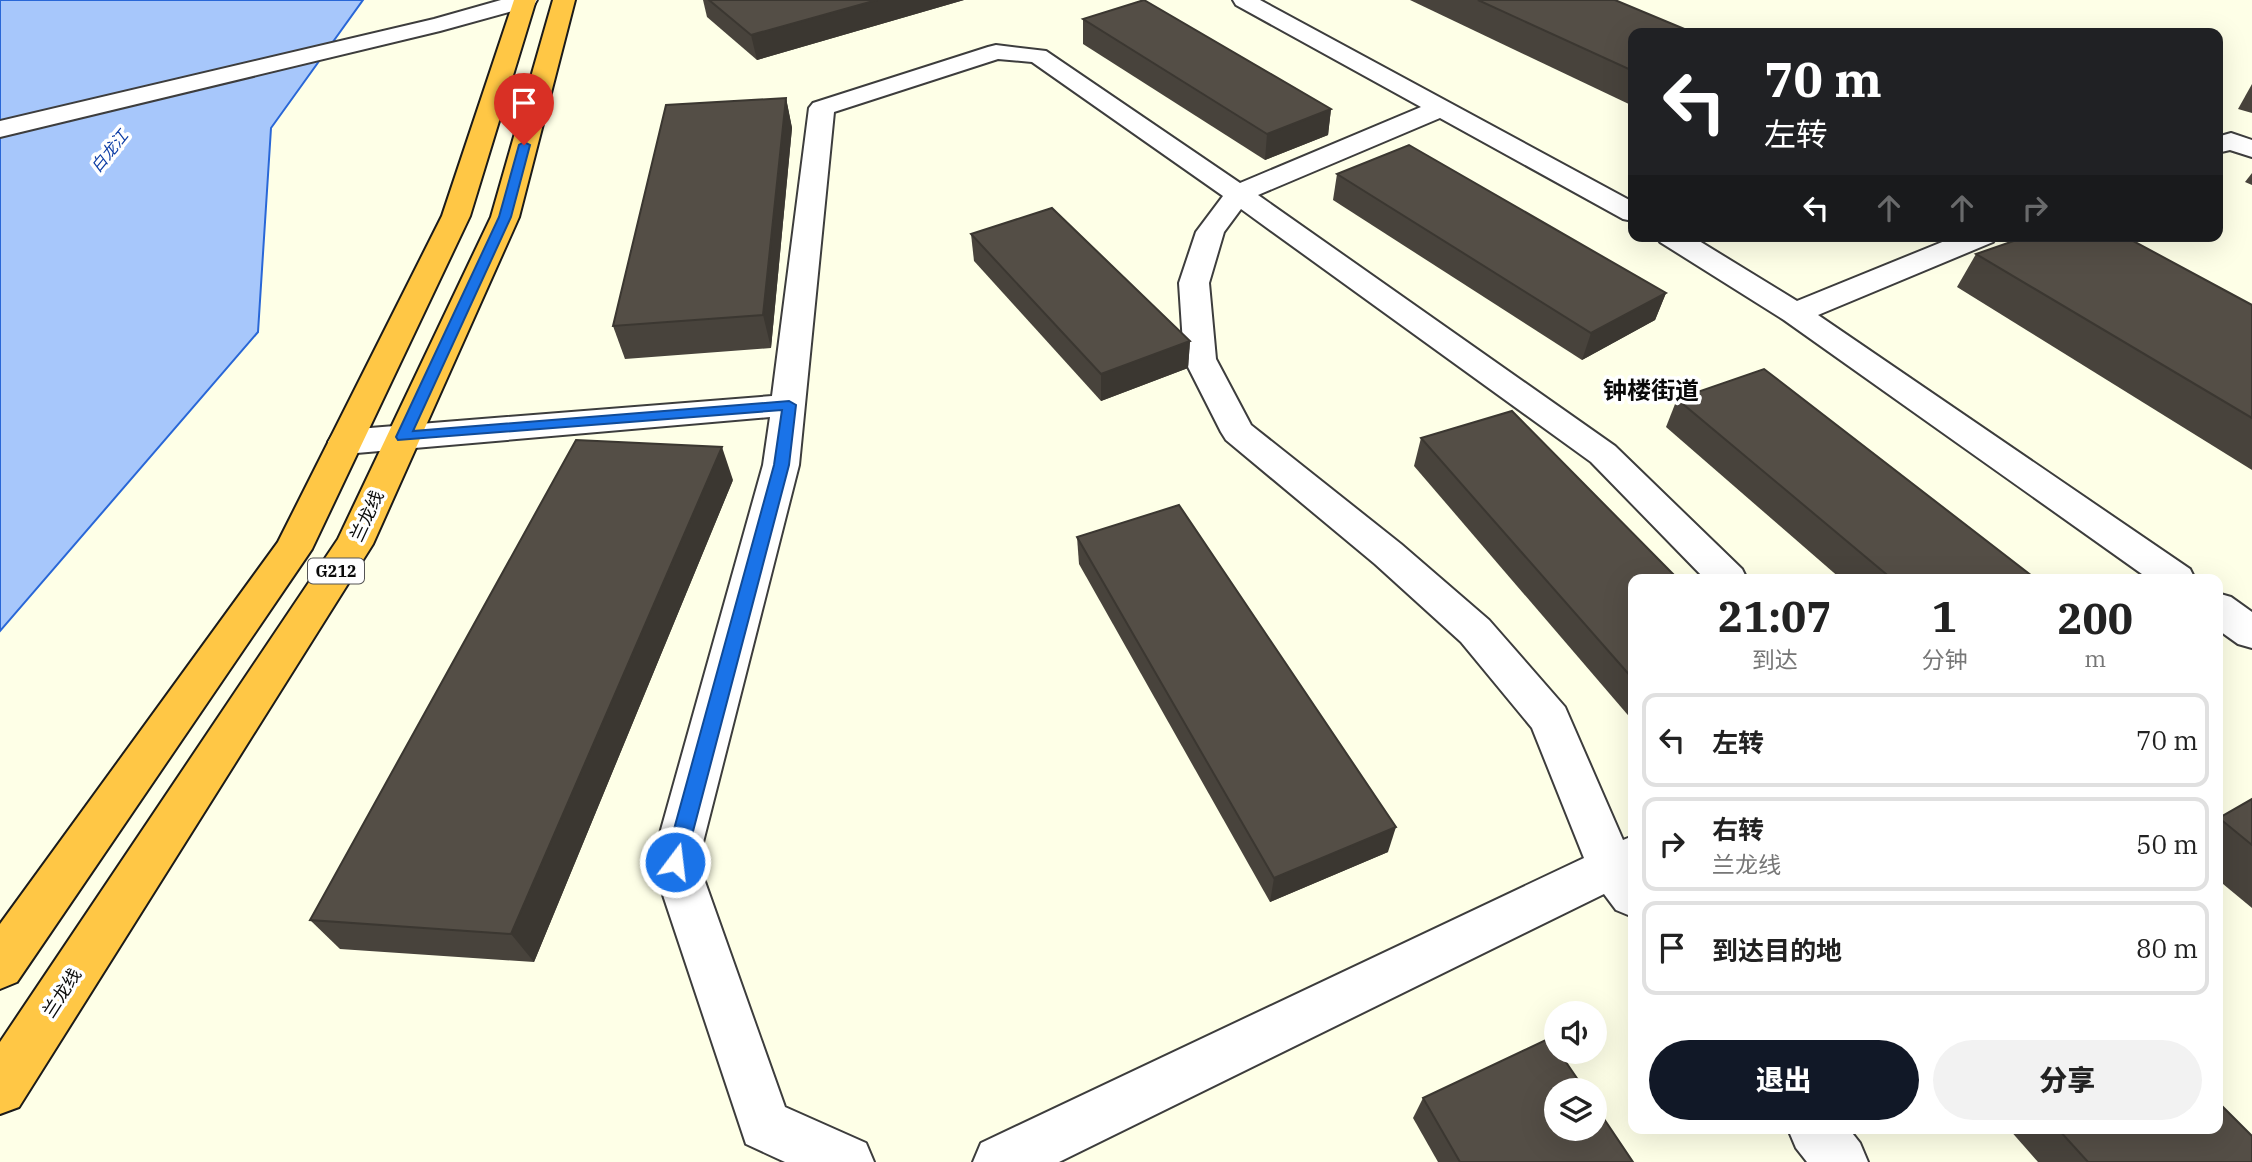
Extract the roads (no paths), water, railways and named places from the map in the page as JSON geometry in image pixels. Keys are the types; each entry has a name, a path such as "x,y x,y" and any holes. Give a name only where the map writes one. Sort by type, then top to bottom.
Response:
{"highway":[{"name":"G212","path":"0,965 293,549 456,216 526,0"},
{"name":"兰龙线","path":"0,1088 354,544 505,217 564,0"}],"street":[{"path":"0,129 440,24 526,0"},
{"path":"1244,0 1628,210"},
{"path":"847,1162 765,1125 675,862 781,465 822,108 996,52 1038,56 1238,194 1604,454 1723,574"},
{"path":"1000,1162 1625,873 1550,719 1475,631 1388,554 1238,432 1200,359 1194,283 1210,232 1238,194 1441,108"},
{"path":"2223,143 2231,141 2252,149"},
{"path":"1680,242 1795,313 2169,574"},
{"path":"1795,313 1968,242"},
{"path":"345,442 789,405"},
{"path":"2223,612 2252,633"},
{"path":"1819,1134 1840,1162"}],"water":[{"name":"白龙江","path":"0,0 363,0 271,128 258,332 0,631"}],"district":[{"name":"钟楼街道","path":"1651,391"}]}
